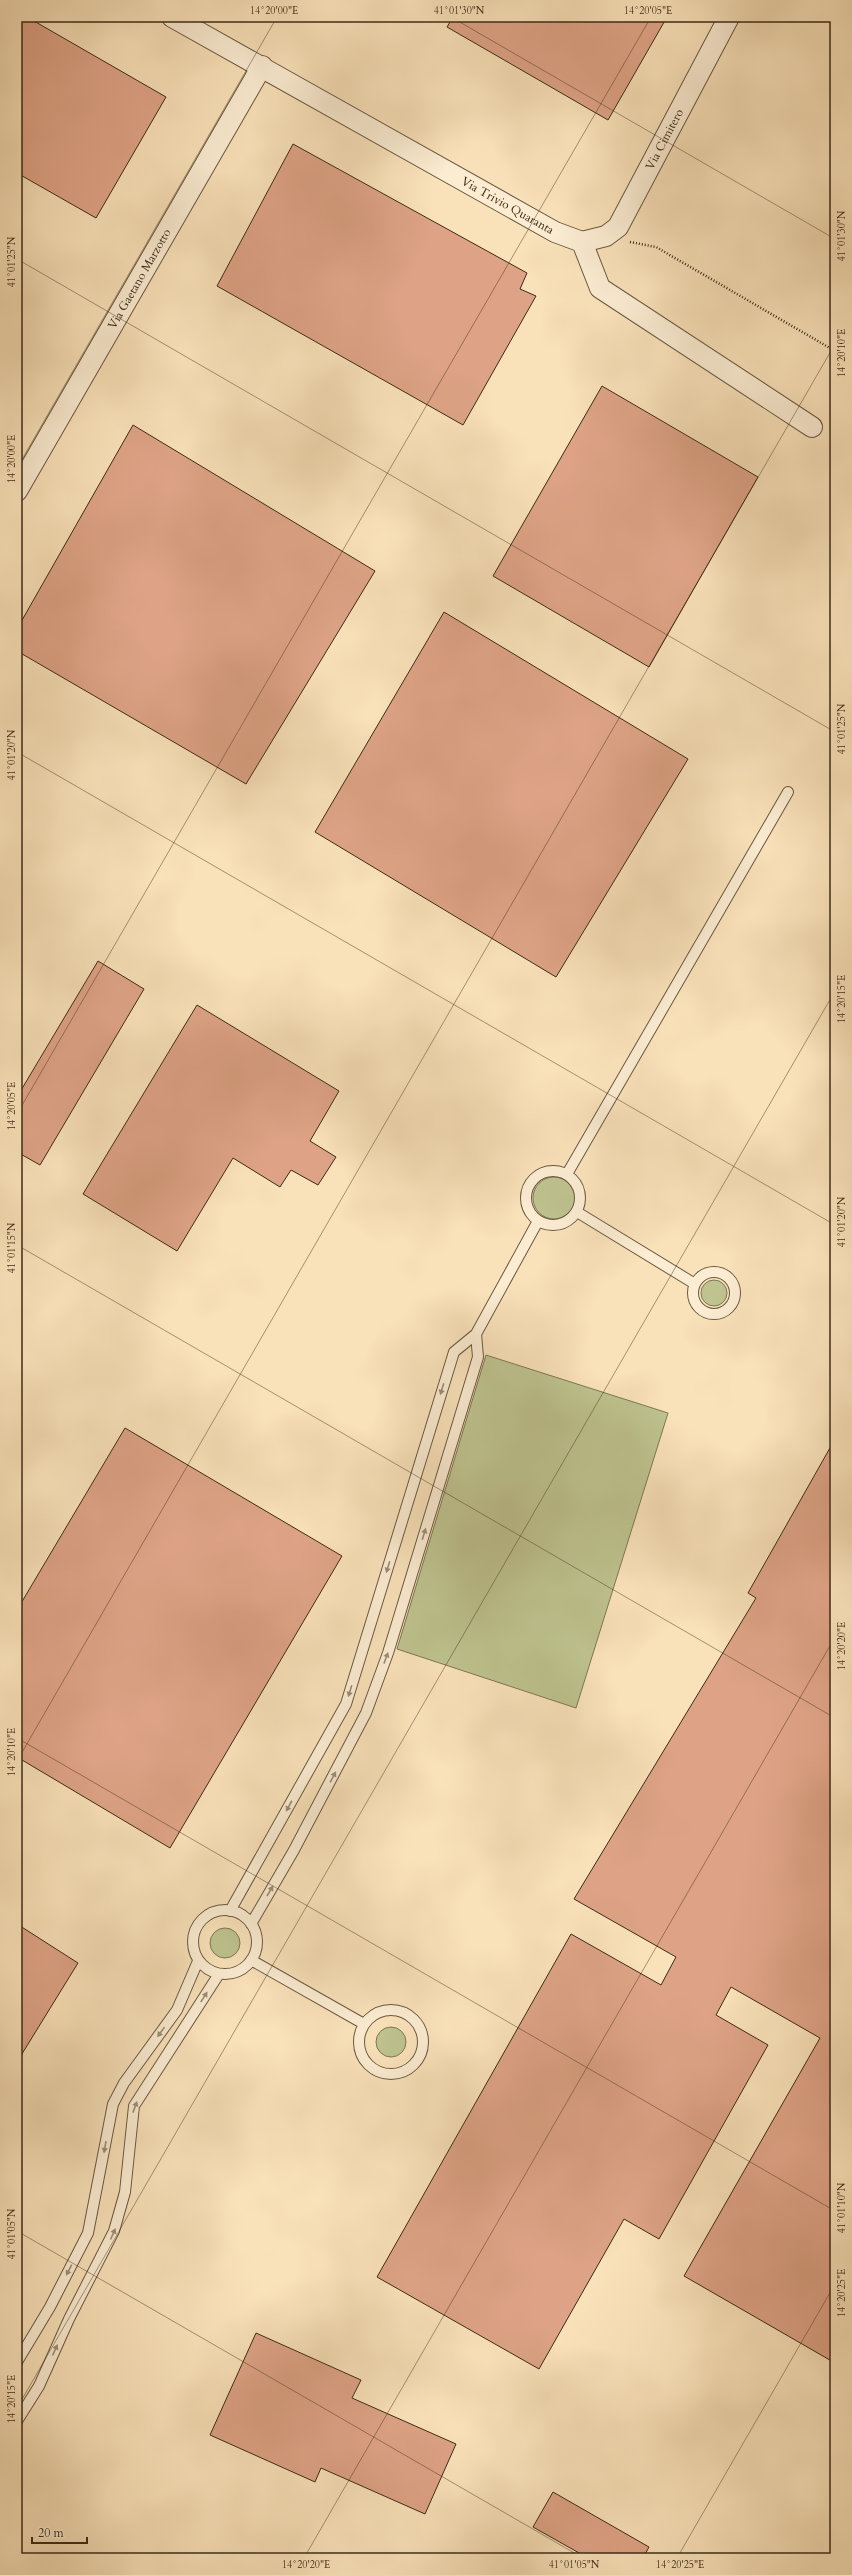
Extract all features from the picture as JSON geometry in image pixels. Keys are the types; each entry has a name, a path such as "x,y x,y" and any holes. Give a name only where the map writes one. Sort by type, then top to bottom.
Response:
{"street":[{"name":"Via Trivio Quaranta","path":"172,17 262,66 555,232 582,242"},
{"name":"Via Cimitero","path":"582,242 606,236 618,227 729,17"},
{"name":"Via Gaetano Marzotto","path":"17,491 262,66"},
{"path":"582,242 600,288 812,427"}],"lane":[{"path":"567,1174 788,792"},
{"path":"559,1171 567,1174 578,1187 580,1204 577,1212 568,1221 556,1226 538,1221 531,1214 527,1206 528,1187 541,1174 559,1171"},
{"path":"577,1212 696,1284"},
{"path":"230,1911 346,1704 454,1352 476,1334 538,1221"},
{"path":"712,1272 725,1275 734,1286 735,1292 731,1305 720,1313 707,1313 701,1309 694,1297 696,1284 705,1274 712,1272"},
{"path":"251,1924 294,1850 366,1713 388,1653 478,1357 476,1334"},
{"path":"230,1911 242,1916 251,1924 256,1942 252,1960 237,1972 219,1974 204,1967 198,1961 194,1951 195,1930 209,1914 230,1911"},
{"path":"252,1960 364,2024"},
{"path":"17,2362 50,2307 88,2233 113,2104 124,2083 177,2010 198,1961"},
{"path":"17,2421 39,2386 69,2318 114,2231 126,2192 134,2106 219,1974"},
{"path":"399,2011 409,2015 416,2021 423,2040 418,2059 411,2067 401,2072 390,2073 379,2071 370,2065 361,2051 360,2034 364,2024 380,2012 399,2011"}],"path":[{"path":"606,236 656,248 835,351"}],"green space":[{"path":"554,1177 569,1183 575,1198 569,1213 554,1219 539,1213 533,1198 539,1183"},
{"path":"714,1280 723,1284 727,1293 723,1302 714,1306 705,1302 701,1293 705,1284"},
{"path":"486,1355 668,1413 576,1708 397,1649"},
{"path":"225,1928 231,1929 239,1937 239,1949 231,1957 225,1958 219,1957 211,1949 210,1943 211,1937 219,1929"},
{"path":"391,2027 397,2028 405,2036 405,2048 397,2056 391,2057 385,2056 377,2048 376,2042 377,2036 385,2028"}],"building":[{"path":"17,17 27,17 166,97 96,218 17,173"},
{"path":"453,17 667,17 608,120 447,27"},
{"path":"293,144 527,273 520,289 536,296 463,425 217,286"},
{"path":"602,386 758,477 649,667 493,576"},
{"path":"133,425 375,571 246,784 17,651 17,629"},
{"path":"444,612 688,759 556,977 315,832"},
{"path":"98,961 144,989 40,1165 17,1152 17,1097"},
{"path":"197,1005 339,1091 310,1141 336,1157 318,1185 291,1170 280,1187 233,1158 177,1251 83,1194"},
{"path":"125,1428 342,1556 170,1848 17,1757 17,1610"},
{"path":"835,1439 835,2363 684,2276 820,2038 731,1987 716,2015 768,2045 659,2239 624,2219 539,2369 377,2277 571,1934 661,1985 676,1957 574,1899 756,1598 748,1593"},
{"path":"17,1924 78,1963 17,2062"},
{"path":"256,2333 361,2380 352,2398 456,2444 425,2514 321,2468 315,2482 210,2435"},
{"path":"553,2492 649,2547 643,2558 588,2558 533,2527"}]}
